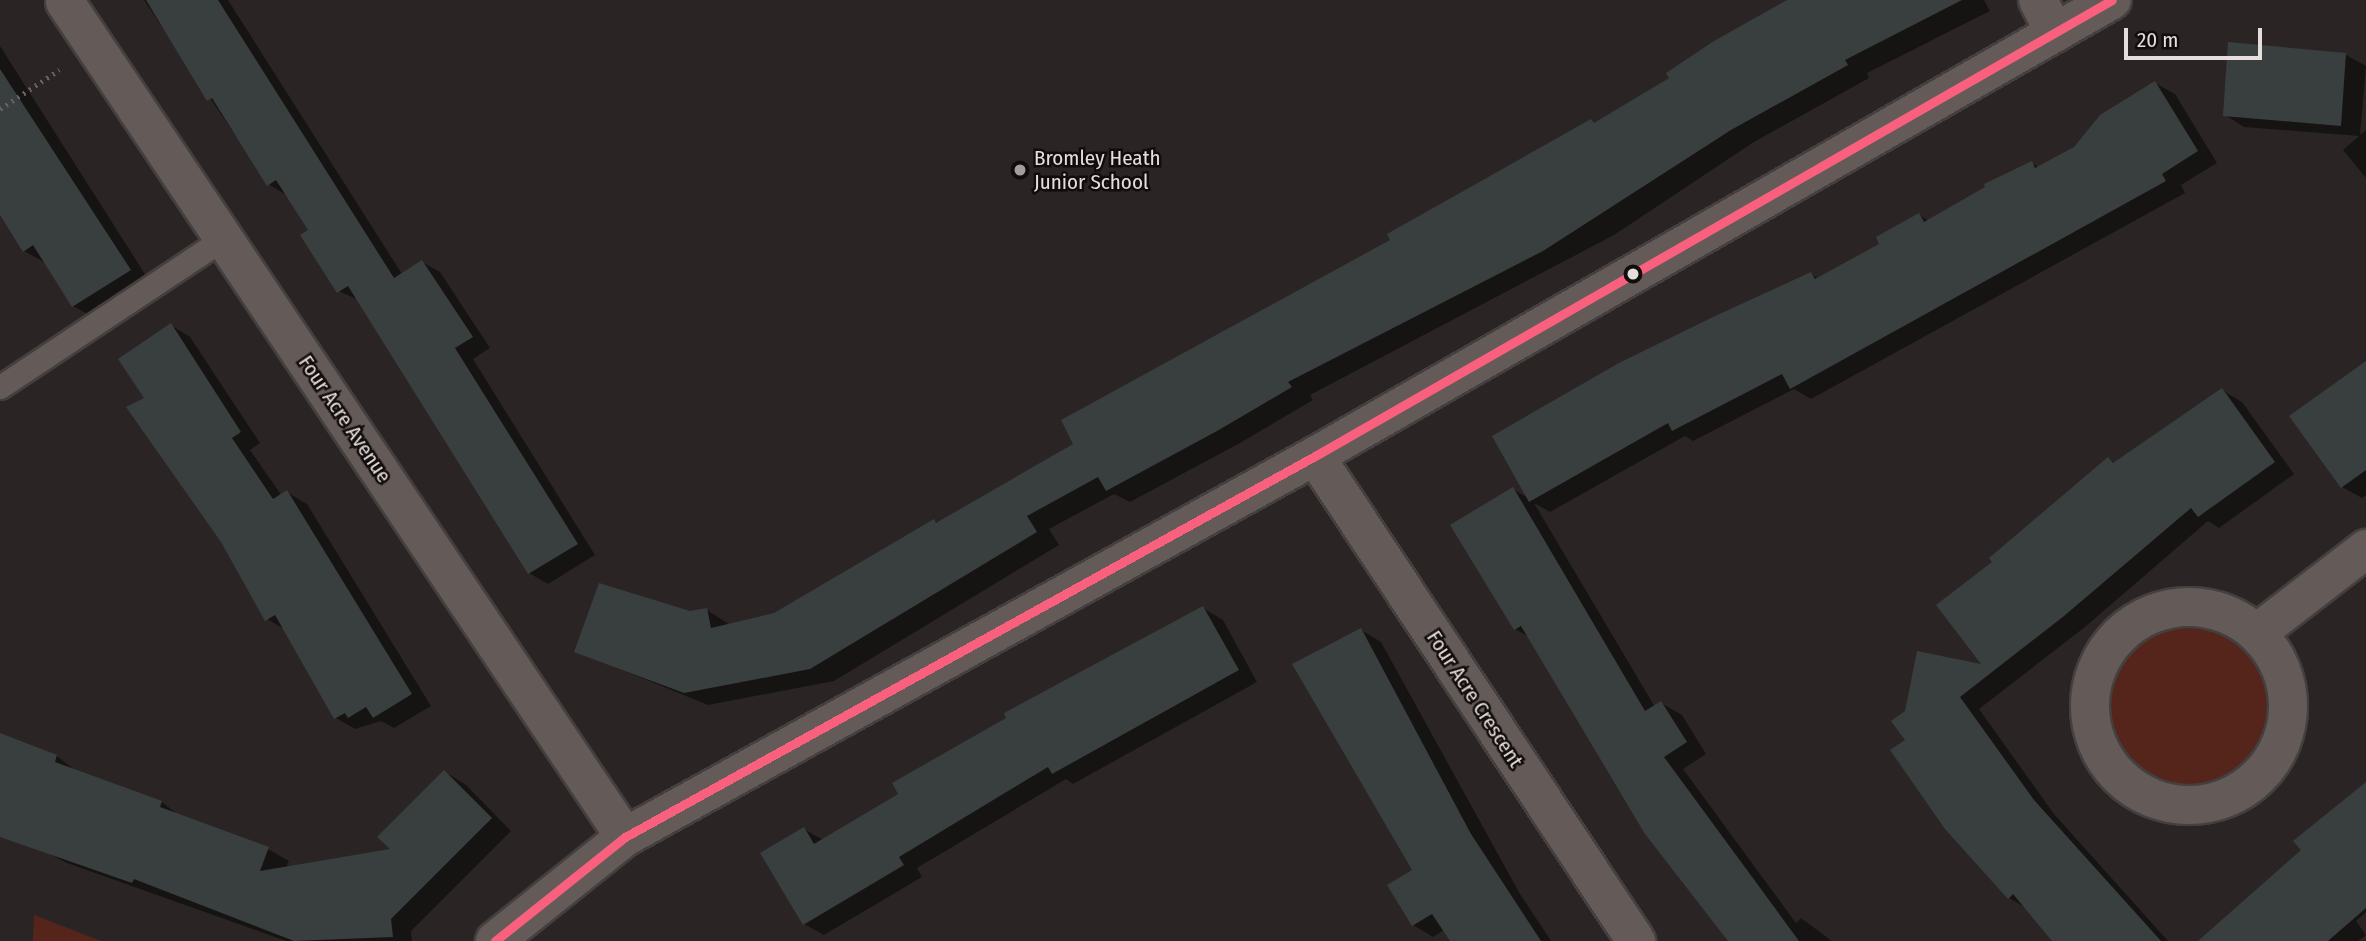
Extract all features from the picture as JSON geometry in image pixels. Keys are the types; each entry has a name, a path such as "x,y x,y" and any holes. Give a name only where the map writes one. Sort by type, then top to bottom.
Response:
{"street":[{"path":"2038,0 2055,33"},
{"path":"495,941 625,837 1315,456 2112,0"},
{"name":"Four Acre Avenue","path":"65,2 625,837"},
{"name":"Four Acre Crescent","path":"1315,456 1636,941"},
{"path":"2257,633 2366,549"},
{"path":"2166,608 2220,611 2257,633 2282,671 2289,705 2286,731 2264,772 2226,799 2202,803 2178,806 2134,790 2102,757 2090,724 2088,701 2100,659 2128,626 2166,608"}],"lane":[{"path":"0,387 224,238"}],"path":[{"path":"0,109 94,47"}],"shaded area":[{"path":"2189,623 2221,629 2248,647 2266,674 2272,706 2266,738 2248,765 2221,783 2189,789 2157,783 2130,765 2112,738 2106,706 2112,674 2130,647 2157,629"},
{"path":"34,915 101,941 33,941"}],"building":[{"path":"146,0 218,0 394,278 422,260 473,337 455,348 578,544 528,574 348,286 337,293 300,235 308,230 276,180 267,186 212,98 207,101"},
{"path":"1787,0 1962,0 1845,60 1848,65 1731,130 1543,251 1288,382 1292,387 1217,431 1106,491 1098,477 1027,516 1037,532 810,669 684,693 574,652 599,583 690,611 707,608 711,628 774,613 934,519 936,523 1073,444 1061,420 1390,240 1387,234 1591,119 1594,123 1669,78 1666,73 1714,41"},
{"path":"2228,42 2346,53 2341,126 2223,116"},
{"path":"0,69 131,270 72,307 33,245 23,252 0,215"},
{"path":"2155,81 2198,151 2162,174 2166,181 1790,389 1782,374 1672,431 1668,423 1529,502 1492,436 1619,363 1713,317 1811,272 1815,279 1879,244 1876,237 1919,213 1924,222 1985,187 1984,184 2032,161 2035,168 2074,147 2100,115"},
{"path":"171,323 241,432 232,438 273,499 287,490 412,694 373,718 366,707 348,718 345,713 334,719 275,615 265,621 221,542 126,407 144,398 118,359"},
{"path":"2366,361 2366,470 2341,488 2289,416"},
{"path":"2222,388 2275,462 2198,517 2191,508 2064,616 1960,697 2034,800 2161,941 2052,941 2013,894 2008,899 1945,829 1890,750 1905,740 1891,721 1905,711 1917,651 1981,664 1936,605 1992,562 1989,558 2108,457 2113,463"},
{"path":"1513,487 1645,711 1661,701 1687,742 1664,757 1799,941 1728,941 1645,834 1521,626 1514,630 1450,525"},
{"path":"1203,606 1239,670 1052,774 1048,767 899,857 904,865 803,925 760,853 804,827 814,844 898,794 892,783 1006,718 1004,713"},
{"path":"1361,628 1471,834 1541,941 1450,941 1432,914 1412,926 1387,885 1412,870 1292,664"},
{"path":"0,733 57,755 55,762 162,801 160,807 269,847 260,871 390,849 377,837 444,770 492,818 391,919 393,937 294,941 134,879 132,883 0,837"},
{"path":"2366,782 2366,908 2328,941 2198,941 2301,850 2293,841"}],"transit line":[{"path":"495,941 625,837 1315,456 2112,0"}],"place":[{"name":"Bromley Heath Junior School","path":"1020,170"}]}
